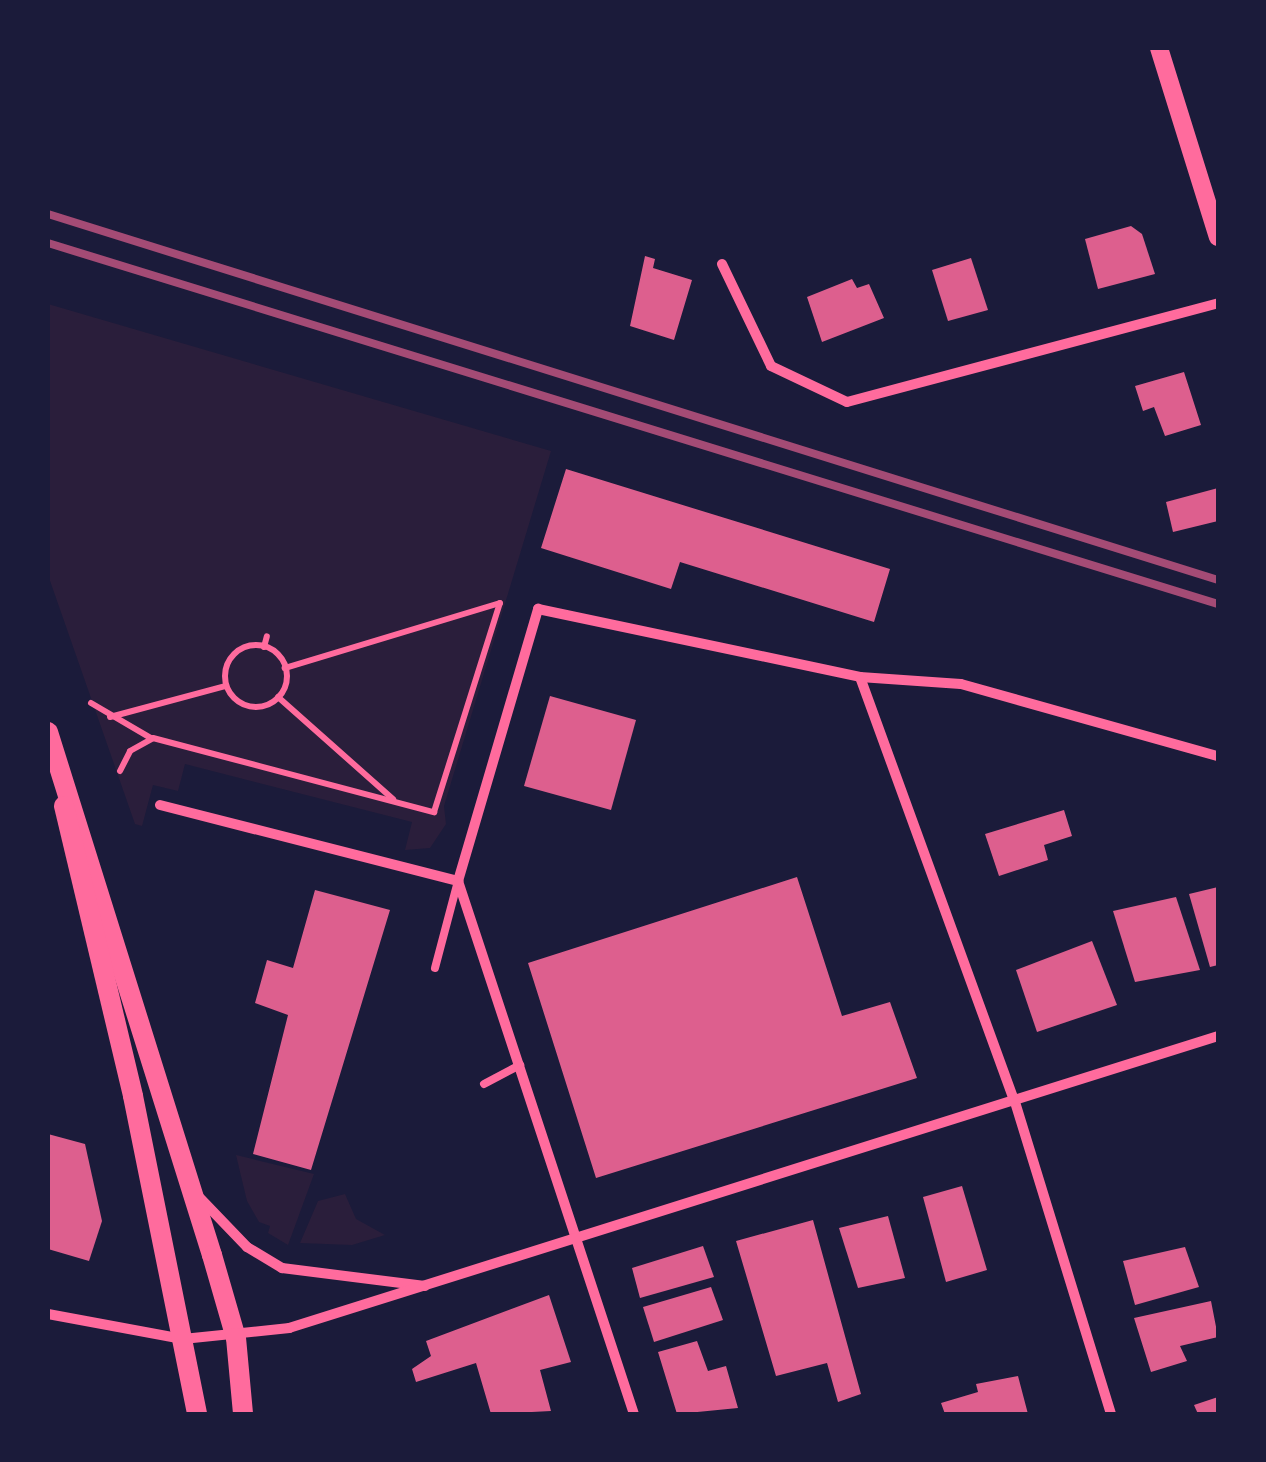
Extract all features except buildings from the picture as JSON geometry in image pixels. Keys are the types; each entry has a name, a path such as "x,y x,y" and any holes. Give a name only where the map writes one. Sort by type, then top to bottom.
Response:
{"main road":[{"path":"48,731 194,1192 236,1338 243,1414"},
{"path":"48,731 197,1414"}],"street":[{"path":"1159,48 1218,237"},
{"path":"722,264 771,366 847,402 1218,303"},
{"path":"634,1414 458,882 538,609 860,678 961,684 1218,756"},
{"path":"860,678 1014,1102 1111,1414"},
{"path":"160,804 458,882"},
{"path":"48,1314 183,1340 236,1338 430,1286 1218,1036"},
{"path":"194,1192 247,1247 282,1268 430,1286"}],"lane":[{"path":"435,968 458,882"},
{"path":"484,1084 520,1065"}],"path":[{"path":"92,703 110,717 153,738 434,812 500,603 286,668"},
{"path":"264,646 267,636"},
{"path":"264,646 291,678 278,697 252,706 226,686 224,662 242,648 264,646"},
{"path":"110,717 226,686"},
{"path":"278,697 395,802"},
{"path":"120,772 130,751 153,738"}],"shaded area":[{"path":"48,304 551,451 444,806 446,824 430,848 405,850 412,822 185,764 178,791 153,785 142,826 135,824 48,575"},
{"path":"236,1155 314,1174 288,1245 268,1233 270,1226 259,1222 247,1201"},
{"path":"345,1194 356,1219 385,1235 352,1245 300,1243 318,1201"}],"railway":[{"path":"48,214 1218,580"},
{"path":"48,243 1218,604"}]}
